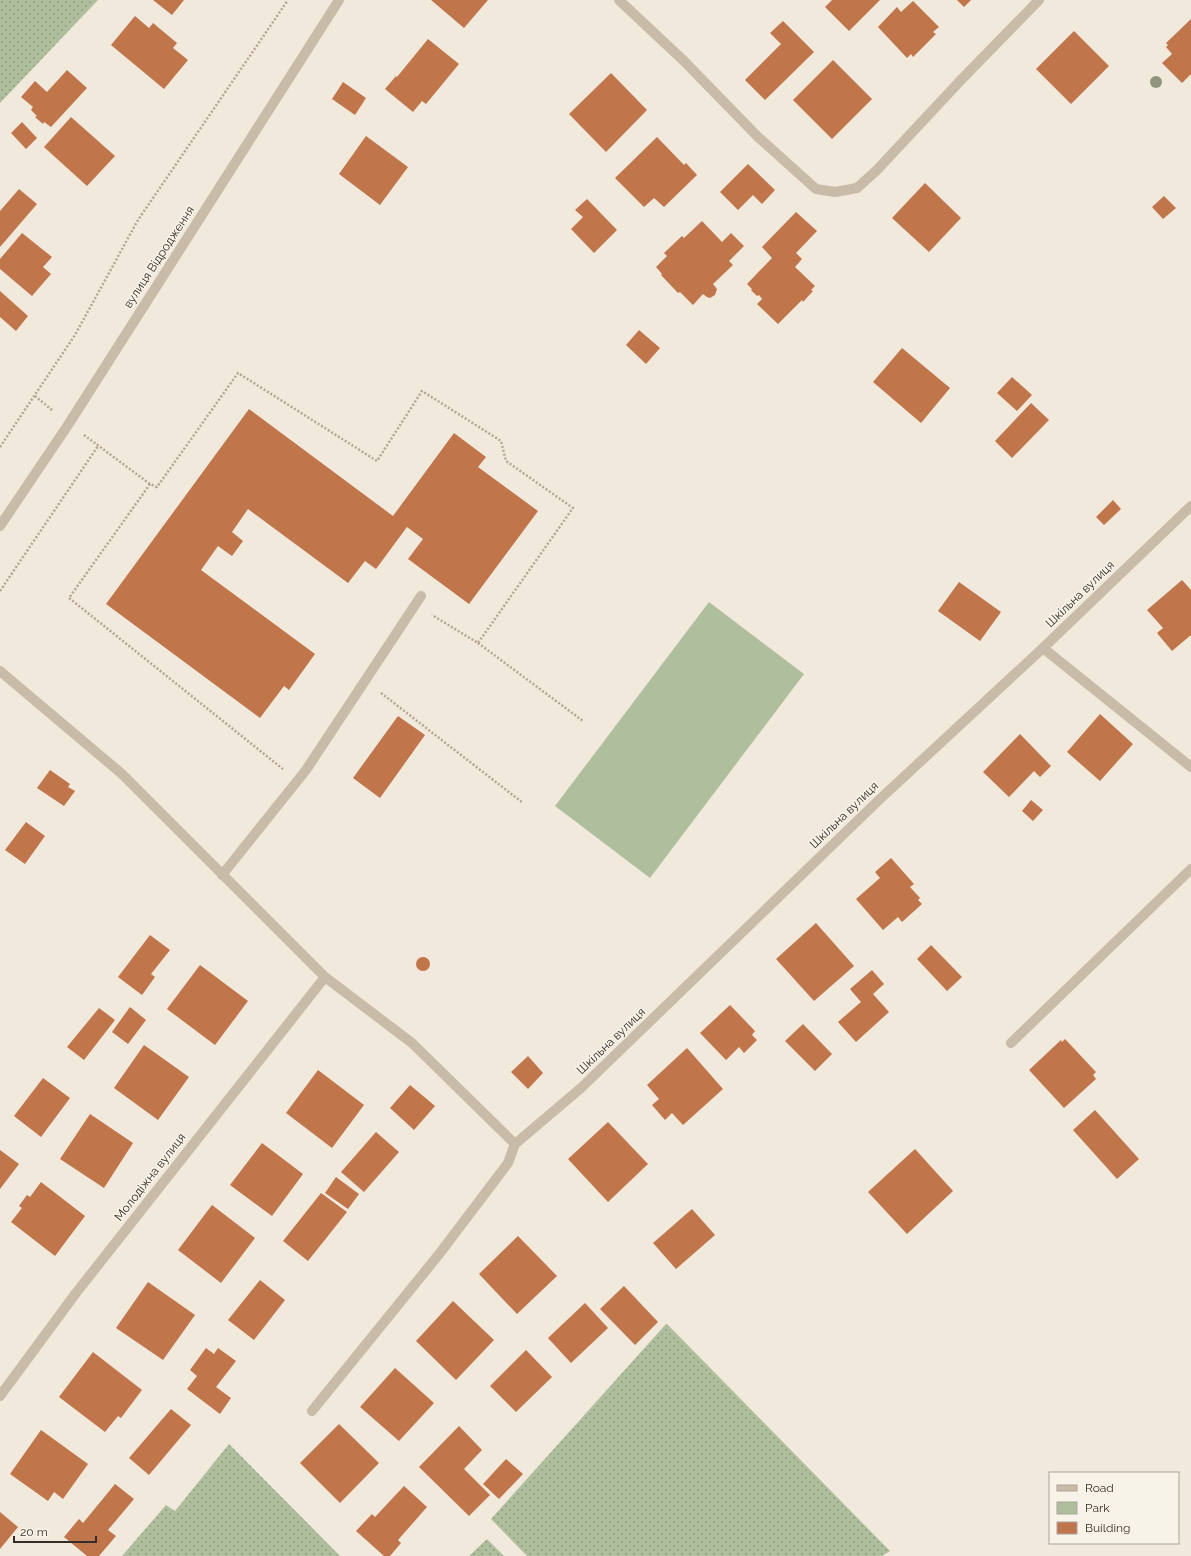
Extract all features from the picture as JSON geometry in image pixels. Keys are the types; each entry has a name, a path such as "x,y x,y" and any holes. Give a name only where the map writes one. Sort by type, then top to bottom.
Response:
{"street":[{"name":"вулиця Відродження","path":"0,526 68,424 339,0"},
{"path":"619,0 684,61 758,137 816,189 835,192 857,188 876,171 960,81 1039,0"},
{"name":"Шкільна вулиця","path":"515,1144 581,1088 880,799 1043,648 1191,506"},
{"path":"222,875 298,780 421,596"},
{"path":"1043,648 1191,767"},
{"path":"0,671 122,774 325,977 412,1043 515,1144 508,1163 440,1253 312,1411"},
{"path":"1011,1043 1191,869"},
{"name":"Молодіжна вулиця","path":"0,1396 76,1293 325,977"}],"path":[{"path":"0,447 75,335 138,220 288,0"},
{"path":"80,433 150,484 157,487 238,373 377,461 422,391 501,441 506,461 573,508 478,643"},
{"path":"35,396 52,410"},
{"path":"0,592 98,446"},
{"path":"150,484 69,598 298,780"},
{"path":"415,605 478,643 583,721"},
{"path":"365,681 523,803"}],"green space":[{"path":"0,0 98,0 0,103"},
{"path":"709,602 804,674 650,878 555,806"},
{"path":"666,1324 890,1551 882,1556 527,1556 491,1519"},
{"path":"229,1444 340,1556 122,1556 166,1505 175,1511"},
{"path":"487,1539 504,1556 469,1556"}],"building":[{"path":"153,0 184,0 172,15"},
{"path":"431,0 488,0 464,28"},
{"path":"832,0 880,0 849,31 825,7"},
{"path":"957,0 971,0 964,7"},
{"path":"913,1 939,27 933,32 936,34 913,57 911,54 907,58 878,27 897,7 901,12"},
{"path":"135,16 149,28 153,23 177,43 173,48 188,60 164,89 111,45"},
{"path":"1191,19 1191,74 1182,83 1162,63 1172,54 1166,47 1168,45 1166,43"},
{"path":"783,21 814,52 765,100 745,80 781,44 770,33"},
{"path":"1074,31 1109,66 1071,104 1036,69"},
{"path":"428,39 459,64 426,104 422,101 413,112 385,89 396,76 397,77"},
{"path":"833,60 872,99 832,139 793,100"},
{"path":"67,70 87,88 51,127 44,122 43,124 35,117 37,116 31,110 33,107 21,97 35,81 47,92"},
{"path":"611,73 647,110 606,152 569,114"},
{"path":"343,82 366,98 355,115 332,99"},
{"path":"71,117 115,156 87,186 44,147"},
{"path":"22,122 37,138 26,149 11,133"},
{"path":"366,136 408,167 380,205 339,174"},
{"path":"657,137 684,165 686,163 697,175 664,207 654,198 644,207 615,178"},
{"path":"748,164 775,190 762,204 753,195 738,210 720,192"},
{"path":"925,183 961,218 929,252 892,218"},
{"path":"19,189 37,204 0,247 0,211"},
{"path":"1164,196 1176,208 1163,219 1152,207"},
{"path":"587,199 617,230 594,253 571,229 583,217 575,210"},
{"path":"796,212 817,231 796,253 802,259 795,267 815,286 811,290 813,291 803,302 802,300 778,324 757,304 762,299 751,290 752,289 747,284 772,258 762,247"},
{"path":"702,221 722,242 731,233 744,246 729,261 733,265 713,284 717,289 715,295 710,298 703,294 693,305 680,292 678,293 661,275 662,274 656,267 667,256 664,253 682,236 684,238"},
{"path":"22,233 52,257 43,267 51,274 32,296 0,269 0,259"},
{"path":"0,291 28,316 16,331 0,317"},
{"path":"639,330 660,348 646,364 626,345"},
{"path":"902,348 950,388 921,423 873,382"},
{"path":"1012,377 1032,395 1017,411 997,393"},
{"path":"1031,403 1049,420 1012,458 995,441"},
{"path":"249,409 393,516 454,433 486,457 478,467 538,511 469,604 408,559 423,539 407,527 376,569 365,561 348,583 248,509 232,532 243,541 232,556 218,546 201,570 315,654 289,690 284,686 260,718 106,604"},
{"path":"1113,500 1121,509 1104,525 1096,517"},
{"path":"1182,580 1191,590 1191,635 1172,651 1157,633 1163,628 1147,610"},
{"path":"959,582 1001,612 980,641 938,611"},
{"path":"1100,714 1133,744 1100,781 1067,752"},
{"path":"398,716 425,735 380,798 353,778"},
{"path":"1020,734 1051,766 1040,777 1034,771 1009,797 983,772"},
{"path":"50,770 70,784 68,787 75,791 64,806 37,788"},
{"path":"1031,800 1043,810 1033,821 1022,811"},
{"path":"26,822 45,836 25,864 5,850"},
{"path":"891,858 914,884 910,887 920,898 918,900 922,904 902,922 898,917 883,930 856,899 880,878 875,872"},
{"path":"816,923 854,966 814,1001 776,959"},
{"path":"150,935 170,950 151,974 155,977 142,995 118,977"},
{"path":"931,945 962,977 947,991 917,959"},
{"path":"420,957 426,957 430,961 430,967 426,971 420,971 416,967 416,961"},
{"path":"200,965 248,1001 215,1045 167,1009"},
{"path":"872,970 884,984 873,994 889,1012 856,1042 838,1022 861,1002 850,989"},
{"path":"730,1005 755,1031 752,1035 757,1040 744,1053 739,1047 726,1060 700,1033"},
{"path":"130,1007 146,1020 128,1044 112,1032"},
{"path":"99,1008 115,1020 84,1060 67,1047"},
{"path":"803,1024 832,1054 815,1071 785,1041"},
{"path":"1065,1039 1096,1072 1093,1075 1096,1079 1064,1108 1029,1070 1061,1040 1062,1042"},
{"path":"144,1045 189,1077 158,1120 114,1088"},
{"path":"687,1048 723,1089 683,1125 672,1113 665,1120 652,1105 659,1099 647,1085"},
{"path":"528,1056 543,1073 528,1089 511,1072"},
{"path":"318,1070 364,1105 332,1148 286,1113"},
{"path":"43,1078 70,1098 41,1137 14,1116"},
{"path":"410,1085 435,1106 414,1130 390,1108"},
{"path":"1095,1110 1139,1159 1117,1179 1073,1130"},
{"path":"90,1114 133,1143 104,1188 60,1159"},
{"path":"608,1122 648,1164 608,1202 568,1159"},
{"path":"376,1132 399,1152 364,1192 341,1172"},
{"path":"262,1143 303,1174 272,1216 230,1185"},
{"path":"915,1149 953,1191 907,1234 868,1192"},
{"path":"0,1150 19,1164 0,1189"},
{"path":"336,1177 359,1194 348,1209 325,1193"},
{"path":"41,1182 85,1216 55,1256 11,1222 22,1208 19,1206 27,1195 30,1197"},
{"path":"321,1193 347,1212 308,1261 283,1241"},
{"path":"212,1205 255,1238 221,1283 178,1250"},
{"path":"692,1209 715,1235 676,1269 653,1243"},
{"path":"518,1236 557,1276 517,1314 479,1274"},
{"path":"260,1280 285,1300 254,1340 228,1320"},
{"path":"148,1282 195,1315 163,1360 116,1328"},
{"path":"624,1286 658,1322 635,1345 600,1309"},
{"path":"453,1301 494,1340 456,1380 416,1341"},
{"path":"585,1303 608,1328 571,1363 548,1338"},
{"path":"206,1348 214,1354 218,1348 236,1361 216,1387 231,1398 220,1414 187,1389 197,1376 190,1370"},
{"path":"526,1350 552,1377 516,1412 490,1386"},
{"path":"93,1352 142,1390 121,1418 118,1416 105,1432 59,1397"},
{"path":"395,1368 434,1403 399,1441 360,1407"},
{"path":"171,1409 191,1425 149,1475 129,1458"},
{"path":"339,1424 379,1463 340,1503 300,1463"},
{"path":"459,1426 482,1450 464,1469 490,1495 469,1516 419,1467"},
{"path":"41,1430 88,1464 63,1499 54,1492 48,1501 10,1474"},
{"path":"506,1459 523,1474 499,1499 483,1484"},
{"path":"115,1484 134,1499 108,1530 116,1536 99,1556 87,1556 64,1537 79,1519 83,1523"},
{"path":"404,1486 427,1507 398,1540 401,1543 390,1556 384,1556 356,1531 372,1514 375,1517"},
{"path":"0,1512 18,1527 0,1549"}]}
